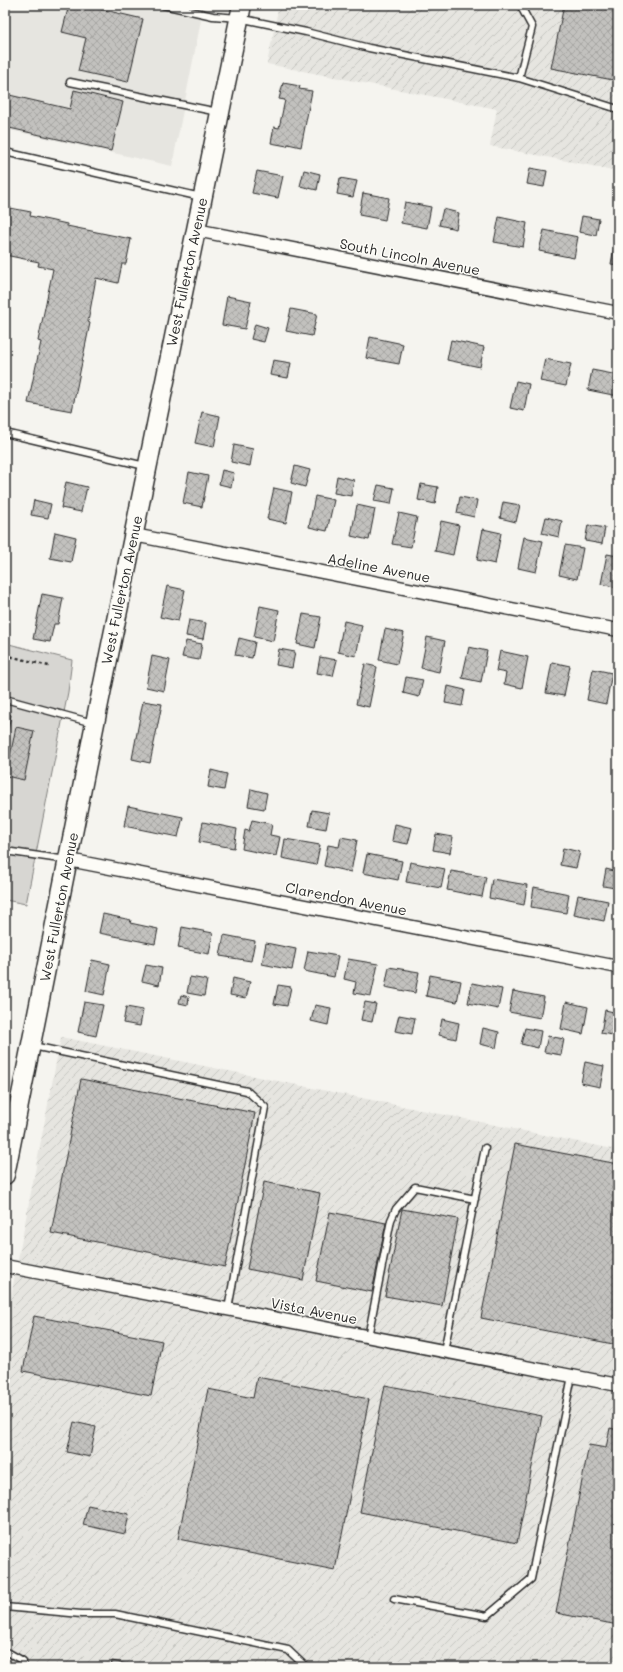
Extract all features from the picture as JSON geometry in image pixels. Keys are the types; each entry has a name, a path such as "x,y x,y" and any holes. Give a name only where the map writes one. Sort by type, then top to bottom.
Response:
{"street":[{"name":"West Fullerton Avenue","path":"6,1164 241,12"},
{"name":"South Lincoln Avenue","path":"196,230 618,313"},
{"name":"Adeline Avenue","path":"134,535 618,630"},
{"name":"Clarendon Avenue","path":"69,860 618,967"},
{"name":"Vista Avenue","path":"5,1266 618,1385"}],"lane":[{"path":"163,5 186,8 213,16 241,12 306,32 369,48 519,78 618,109"},
{"path":"519,78 532,27 520,5"},
{"path":"70,82 220,113"},
{"path":"5,152 203,198"},
{"path":"5,433 147,467"},
{"path":"5,699 95,723"},
{"path":"5,851 69,860"},
{"path":"31,1046 247,1091 265,1107 228,1310"},
{"path":"444,1351 485,1148"},
{"path":"368,1337 391,1220 396,1209 414,1187 474,1199"},
{"path":"394,1599 487,1616 531,1579 572,1376"},
{"path":"5,1607 80,1614 115,1614 288,1650 306,1667"},
{"path":"5,1652 10,1653 23,1661 23,1667"}],"path":[{"path":"5,655 49,666"}],"shaded area":[{"path":"5,5 204,5 172,166 5,129"},
{"path":"279,5 618,5 618,171 490,146 497,109 267,64"},
{"path":"5,643 72,660 68,692 26,904 5,900"},
{"path":"61,1037 618,1150 618,1667 5,1667 5,1327"}],"building":[{"path":"69,5 101,5 100,9 143,19 128,82 78,71 86,38 62,32"},
{"path":"564,5 618,5 618,81 551,68"},
{"path":"283,83 300,86 299,89 312,91 301,147 288,144 287,146 271,143 274,127 279,128 285,100 279,99"},
{"path":"74,90 123,102 111,151 5,127 5,94 70,109"},
{"path":"530,168 547,171 544,187 527,184"},
{"path":"304,170 320,174 317,190 300,186"},
{"path":"257,171 283,176 278,198 252,193"},
{"path":"340,178 357,181 353,197 337,194"},
{"path":"363,193 389,198 385,220 359,215"},
{"path":"405,202 431,207 427,228 401,223"},
{"path":"5,207 31,212 30,216 67,224 67,226 131,239 126,264 122,264 118,283 96,278 88,322 90,323 72,411 28,403 41,342 38,341 53,269 38,266 39,262 5,255"},
{"path":"443,209 459,213 456,229 439,225"},
{"path":"582,216 599,219 596,235 579,232"},
{"path":"499,217 527,223 523,247 494,242"},
{"path":"544,230 578,237 574,258 539,251"},
{"path":"615,242 618,243 618,265 611,264"},
{"path":"227,296 251,301 245,329 222,325"},
{"path":"291,309 317,314 312,336 286,331"},
{"path":"5,317 8,318 5,329"},
{"path":"255,324 268,328 264,342 251,339"},
{"path":"370,337 403,344 399,364 366,358"},
{"path":"451,340 484,347 480,367 447,360"},
{"path":"545,359 571,364 566,386 540,381"},
{"path":"273,360 291,363 288,378 270,375"},
{"path":"592,370 618,375 618,396 588,390"},
{"path":"516,381 529,384 524,411 510,408"},
{"path":"202,412 220,416 214,447 195,443"},
{"path":"234,445 253,449 250,466 231,462"},
{"path":"295,466 310,470 305,487 291,483"},
{"path":"222,470 234,473 231,487 219,484"},
{"path":"189,472 208,476 202,507 183,503"},
{"path":"337,476 354,480 351,496 334,493"},
{"path":"66,482 87,487 81,512 61,508"},
{"path":"421,484 438,487 435,504 418,500"},
{"path":"378,485 394,488 391,504 374,501"},
{"path":"274,488 292,492 286,523 267,519"},
{"path":"315,496 334,500 327,531 309,527"},
{"path":"460,497 477,500 474,517 457,513"},
{"path":"34,500 51,504 48,518 31,515"},
{"path":"503,502 520,505 516,522 500,518"},
{"path":"357,505 375,509 369,540 351,536"},
{"path":"399,513 417,517 411,547 392,544"},
{"path":"546,517 562,521 559,537 542,533"},
{"path":"441,521 459,525 453,555 435,551"},
{"path":"588,525 605,528 602,544 585,541"},
{"path":"483,529 501,533 495,564 477,560"},
{"path":"55,532 76,537 71,562 50,558"},
{"path":"524,537 543,541 536,572 518,568"},
{"path":"565,545 583,548 577,579 559,575"},
{"path":"607,554 618,556 618,588 601,584"},
{"path":"167,586 185,590 178,621 160,617"},
{"path":"42,594 63,598 58,624 54,624 50,642 33,639"},
{"path":"260,606 279,610 273,641 254,637"},
{"path":"303,614 321,617 315,648 297,644"},
{"path":"189,620 206,623 203,639 186,636"},
{"path":"344,621 362,625 356,656 338,652"},
{"path":"385,629 404,633 397,664 379,660"},
{"path":"427,637 445,641 439,672 421,668"},
{"path":"239,638 255,642 252,658 235,655"},
{"path":"186,641 202,644 199,660 182,657"},
{"path":"469,647 487,651 481,682 462,678"},
{"path":"279,649 295,652 292,668 276,665"},
{"path":"500,651 528,657 522,688 504,684 506,673 496,671"},
{"path":"152,656 170,660 164,691 146,687"},
{"path":"320,657 337,660 333,676 317,673"},
{"path":"552,662 570,666 564,696 546,693"},
{"path":"365,664 377,667 369,707 356,704"},
{"path":"593,669 612,673 606,704 587,700"},
{"path":"406,677 423,680 419,697 403,693"},
{"path":"448,686 465,690 462,706 445,703"},
{"path":"143,701 162,704 150,763 132,759"},
{"path":"5,713 11,715 5,746"},
{"path":"16,727 34,731 24,780 6,776"},
{"path":"211,770 227,774 224,790 208,787"},
{"path":"251,789 267,793 264,809 248,806"},
{"path":"128,806 183,817 178,837 124,826"},
{"path":"312,810 329,813 326,829 309,826"},
{"path":"252,820 272,824 270,835 280,837 276,856 242,849 245,830 249,831"},
{"path":"203,822 237,829 234,848 199,842"},
{"path":"395,824 412,828 408,844 392,841"},
{"path":"436,834 453,837 450,853 433,850"},
{"path":"341,837 357,840 351,872 324,866 328,845 339,847"},
{"path":"285,839 320,845 316,865 282,858"},
{"path":"563,848 580,852 576,868 560,865"},
{"path":"367,854 402,861 398,880 363,873"},
{"path":"410,862 445,869 441,888 406,882"},
{"path":"606,869 618,872 615,888 603,886"},
{"path":"451,871 486,877 482,897 447,890"},
{"path":"492,879 527,885 524,905 489,898"},
{"path":"534,887 569,894 566,913 531,907"},
{"path":"578,895 608,901 604,921 574,915"},
{"path":"103,914 131,920 130,923 158,929 155,944 99,933"},
{"path":"182,927 213,933 209,954 178,948"},
{"path":"224,935 255,941 251,961 220,956"},
{"path":"266,943 296,949 292,970 262,964"},
{"path":"308,951 338,956 334,977 304,971"},
{"path":"348,959 378,964 371,996 354,993 356,982 344,979"},
{"path":"92,960 110,964 104,995 86,991"},
{"path":"146,965 162,968 159,985 142,981"},
{"path":"389,967 419,972 415,993 385,987"},
{"path":"430,975 461,981 457,1002 426,996"},
{"path":"190,977 207,980 204,996 187,993"},
{"path":"233,978 250,982 246,998 230,995"},
{"path":"472,983 502,989 498,1009 468,1003"},
{"path":"278,985 291,987 287,1006 274,1004"},
{"path":"513,991 544,997 540,1018 509,1012"},
{"path":"181,995 189,997 188,1005 179,1003"},
{"path":"84,1002 103,1005 96,1036 78,1032"},
{"path":"365,1002 376,1004 372,1022 361,1020"},
{"path":"566,1002 588,1007 583,1034 561,1029"},
{"path":"315,1005 331,1008 328,1025 311,1021"},
{"path":"126,1007 143,1010 140,1026 123,1023"},
{"path":"605,1010 618,1013 618,1036 601,1033"},
{"path":"399,1015 415,1018 412,1034 395,1031"},
{"path":"442,1019 459,1023 456,1039 439,1035"},
{"path":"483,1028 499,1032 496,1048 480,1044"},
{"path":"525,1028 541,1031 538,1048 521,1044"},
{"path":"548,1036 564,1039 561,1055 544,1052"},
{"path":"585,1062 604,1066 600,1087 581,1083"},
{"path":"81,1079 255,1113 225,1267 51,1233"},
{"path":"515,1144 618,1164 618,1345 481,1318"},
{"path":"264,1182 320,1193 303,1280 247,1269"},
{"path":"402,1209 458,1219 442,1306 385,1296"},
{"path":"330,1212 386,1223 372,1292 316,1281"},
{"path":"34,1316 162,1341 151,1396 23,1371"},
{"path":"257,1377 369,1399 335,1570 178,1539 208,1389 253,1398"},
{"path":"385,1385 542,1416 517,1543 360,1512"},
{"path":"74,1422 96,1427 90,1457 67,1452"},
{"path":"610,1428 618,1430 618,1625 556,1613 589,1445 606,1448"},
{"path":"88,1505 129,1514 125,1534 83,1525"},
{"path":"112,1661 142,1667 111,1667"},
{"path":"5,1663 14,1664 14,1667 5,1667"}]}
